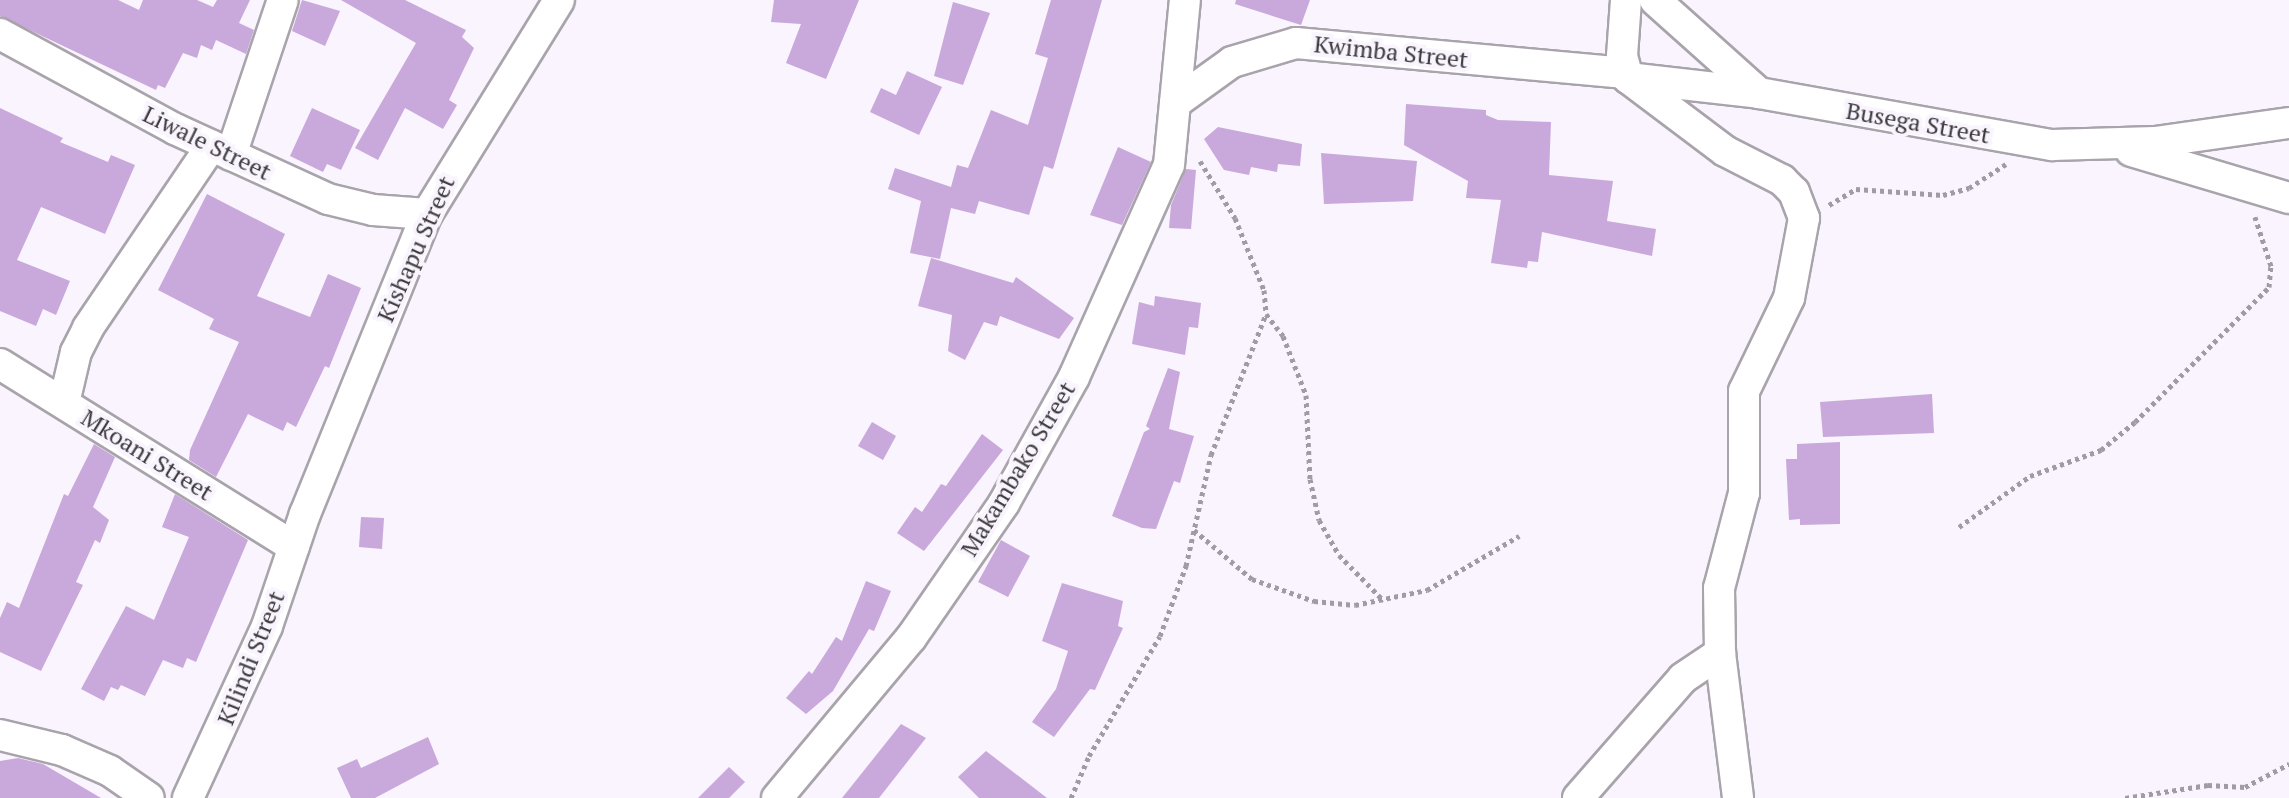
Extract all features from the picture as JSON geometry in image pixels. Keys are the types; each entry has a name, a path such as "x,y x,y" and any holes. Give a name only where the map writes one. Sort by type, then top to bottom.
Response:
{"street":[{"path":"64,403 76,352 88,328 221,151 283,0"},
{"name":"Kishapu Street","path":"305,514 427,214 559,0"},
{"name":"Makambako Street","path":"777,798 911,638 1004,503 1074,377 1169,165 1185,0"},
{"path":"1626,0 1626,75 1725,151 1782,180 1802,209 1804,232 1789,298 1744,391 1744,493 1719,588 1720,653 1738,798"},
{"path":"1655,0 1759,93"},
{"name":"Liwale Street","path":"0,34 221,151 328,199 373,210 427,214"},
{"name":"Kwimba Street","path":"1175,116 1232,62 1296,43 1626,75"},
{"name":"Busega Street","path":"1626,75 1759,93 2027,142 2106,144 2187,139 2289,123"},
{"path":"2106,144 2244,181 2289,198"},
{"name":"Mkoani Street","path":"0,364 294,547"},
{"name":"Kilindi Street","path":"188,798 243,685 305,514"},
{"path":"1578,798 1683,678 1720,653"},
{"path":"0,735 86,760 149,798"}],"path":[{"path":"1071,798 1089,756 1160,636 1194,529 1211,455 1266,314 1264,290 1235,218 1175,116"},
{"path":"1804,232 1848,191 1920,196 1969,188 1991,177 2027,142"},
{"path":"1959,527 2030,476 2101,450 2135,422 2269,287 2271,266 2244,181"},
{"path":"1266,314 1283,336 1306,395 1310,479 1319,520 1339,555 1384,601"},
{"path":"1194,529 1252,579 1283,593 1355,605 1427,590 1519,536"},
{"path":"2125,798 2208,785 2245,787 2289,764"}],"building":[{"path":"0,0 118,0 139,10 143,0 197,0 213,7 217,0 250,0 239,23 254,30 246,54 216,40 212,50 201,45 197,58 183,53 165,88 158,85 156,90 0,16"},
{"path":"302,0 340,11 325,46 292,31"},
{"path":"341,0 405,0 466,30 462,37 474,48 449,100 457,105 443,129 405,108 378,160 355,148 416,43"},
{"path":"774,0 859,0 826,79 786,63 801,24 771,22"},
{"path":"1051,0 1102,0 1053,169 1044,166 1029,215 979,201 975,214 951,208 940,259 910,253 921,201 888,189 895,168 951,187 957,165 968,168 991,110 1028,125 1048,58 1035,54"},
{"path":"1236,0 1310,0 1301,25 1235,4"},
{"path":"953,2 990,13 963,85 934,76"},
{"path":"907,71 942,87 919,135 870,112 881,88 896,95"},
{"path":"1406,104 1486,110 1486,115 1498,120 1551,122 1549,175 1613,181 1607,221 1656,229 1652,256 1542,232 1538,262 1528,261 1527,268 1491,263 1501,200 1466,198 1468,181 1404,145"},
{"path":"0,108 63,138 60,142 108,162 111,155 135,165 105,234 41,207 17,260 70,281 56,315 43,309 36,326 0,311"},
{"path":"312,108 360,130 341,170 327,164 323,172 290,156"},
{"path":"1218,127 1302,144 1300,166 1278,164 1277,172 1251,167 1249,175 1224,170 1204,139"},
{"path":"1118,147 1151,162 1122,225 1090,215"},
{"path":"1321,153 1417,161 1413,201 1324,204"},
{"path":"1186,169 1196,170 1191,229 1169,228 1171,205"},
{"path":"207,194 285,234 257,296 310,317 328,274 361,288 329,368 325,366 296,427 287,422 283,431 248,414 216,477 189,460 190,450 239,342 209,329 214,319 158,290"},
{"path":"931,258 1013,283 1016,277 1074,318 1059,339 1000,316 997,326 984,322 965,360 948,351 952,315 918,306"},
{"path":"1155,296 1201,303 1198,328 1189,327 1185,355 1132,344 1139,302 1154,306"},
{"path":"1168,368 1180,372 1169,429 1194,436 1180,483 1174,481 1156,529 1142,528 1112,516 1144,432 1150,429 1146,426"},
{"path":"1932,394 1934,433 1823,437 1820,402"},
{"path":"872,422 896,436 883,460 858,446"},
{"path":"982,434 1003,450 924,551 897,533 915,507 922,512 941,484 946,486"},
{"path":"1840,442 1840,524 1800,525 1800,519 1789,520 1786,459 1797,459 1797,444"},
{"path":"94,444 115,457 93,507 109,520 100,543 95,540 76,582 83,585 41,671 0,652 0,618 7,602 19,608 64,494 68,496"},
{"path":"175,494 248,540 196,662 187,658 183,668 163,660 145,696 121,685 118,690 111,687 104,701 81,689 126,606 154,620 189,537 162,527"},
{"path":"361,517 384,518 382,549 359,547"},
{"path":"1001,540 1030,556 1008,597 978,582"},
{"path":"866,581 891,591 874,631 869,629 833,691 806,714 786,698 809,671 812,674 836,637 842,641"},
{"path":"1062,583 1123,601 1118,626 1123,628 1095,690 1090,689 1054,737 1032,722 1056,689 1068,651 1042,641"},
{"path":"901,724 926,738 879,798 842,798"},
{"path":"428,737 439,764 375,798 351,798 337,768 357,759 361,768"},
{"path":"986,751 1047,798 979,798 958,777"},
{"path":"18,758 43,764 101,798 0,798 0,761"},
{"path":"729,767 745,782 729,798 698,798"}]}
